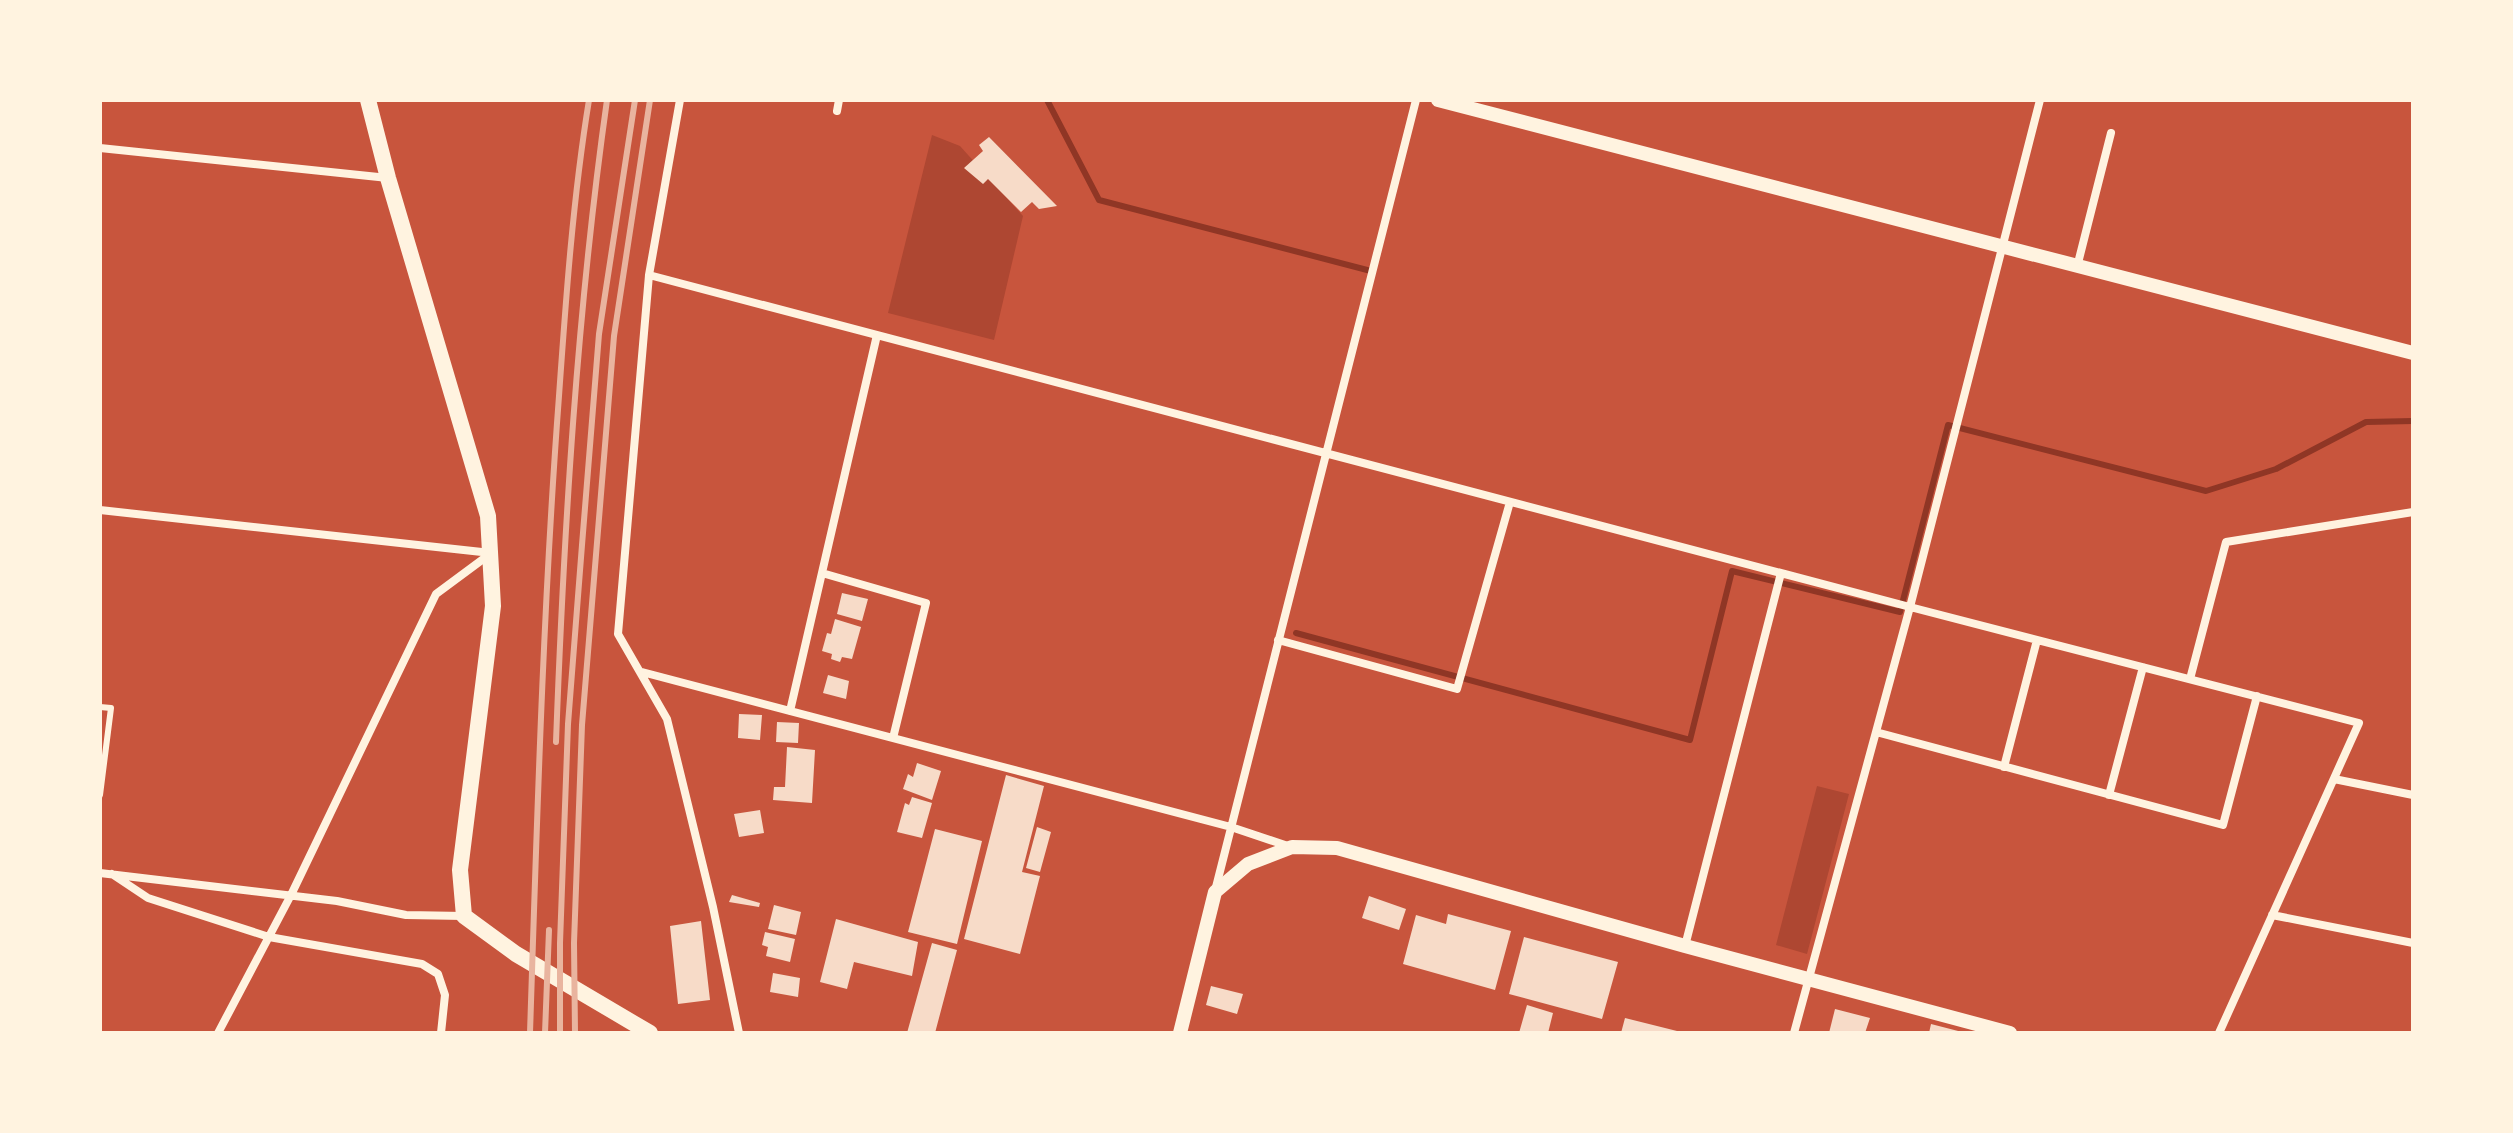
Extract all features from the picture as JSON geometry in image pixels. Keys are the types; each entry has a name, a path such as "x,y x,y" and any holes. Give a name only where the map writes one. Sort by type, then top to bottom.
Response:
{"main road":[{"path":"368,100 388,178 488,516 493,606 460,870 464,916 516,954 650,1033"}],"street":[{"path":"680,100 649,275 618,634 667,719 713,907 739,1033"},
{"path":"837,111 839,100"},
{"path":"1180,1033 1416,100"},
{"path":"1438,100 2413,353"},
{"path":"1794,1033 1910,607 2040,100"},
{"path":"2077,267 2111,133"},
{"path":"100,148 388,178"},
{"path":"649,275 2359,723 2219,1033"},
{"path":"790,711 877,335"},
{"path":"1278,640 1457,689 1510,502"},
{"path":"100,510 491,553"},
{"path":"2190,679 2226,542 2413,512"},
{"path":"218,1033 291,895 436,594 491,553"},
{"path":"822,573 926,603 893,738"},
{"path":"1685,946 1781,573"},
{"path":"2004,767 2037,640"},
{"path":"2109,795 2143,667"},
{"path":"642,672 1231,827 1292,847 1337,848 1988,1030 2010,1033"},
{"path":"1876,732 2223,825 2257,696"},
{"path":"2334,779 2413,795"},
{"path":"1215,892 1248,864 1292,847"},
{"path":"100,873 337,901 406,915 464,916"},
{"path":"112,874 148,898 269,937 422,964 438,974 445,995 441,1033"},
{"path":"2272,915 2413,943"}],"lane":[{"path":"100,707 111,708 100,795"}],"shaded area":[{"path":"932,135 960,146 1023,216 994,340 888,313"},
{"path":"1817,786 1849,794 1807,954 1776,945"}],"building":[{"path":"989,137 1057,206 1039,209 1032,202 1021,212 988,179 983,184 964,168 983,151 979,145"},
{"path":"842,593 868,599 862,621 837,614"},
{"path":"835,619 861,627 852,659 842,657 840,662 831,659 832,654 822,651"},
{"path":"828,675 849,681 846,699 823,693"},
{"path":"739,714 762,715 760,740 738,738"},
{"path":"777,722 799,723 798,743 776,742"},
{"path":"787,747 815,750 812,803 773,800 774,787 785,787"},
{"path":"917,763 941,771 932,800 903,789 908,774 913,777"},
{"path":"1006,775 1044,786 1022,872 1040,876 1020,954 964,939"},
{"path":"912,797 932,803 922,838 897,832 905,803 909,805"},
{"path":"760,810 764,833 739,837 734,814"},
{"path":"1037,827 1051,832 1040,872 1026,868"},
{"path":"935,829 982,841 957,944 908,932"},
{"path":"732,895 760,903 759,907 729,902"},
{"path":"1369,896 1406,909 1399,930 1362,918"},
{"path":"774,905 801,912 796,935 768,929"},
{"path":"1448,914 1511,931 1495,990 1403,964 1416,915 1446,924"},
{"path":"836,919 918,942 912,976 854,962 847,989 820,982"},
{"path":"701,921 710,1000 678,1004 670,926"},
{"path":"765,932 795,939 790,962 766,956 768,947 762,945"},
{"path":"1524,937 1618,962 1602,1019 1509,994"},
{"path":"932,943 957,950 935,1033 907,1033"},
{"path":"773,973 800,978 798,997 770,992"},
{"path":"1211,986 1243,994 1237,1014 1206,1005"},
{"path":"1527,1005 1553,1013 1548,1033 1519,1033"},
{"path":"1835,1009 1870,1018 1865,1033 1829,1033"},
{"path":"1625,1018 1681,1032 1681,1033 1621,1033"},
{"path":"1931,1024 1962,1032 1962,1033 1929,1033"}],"waterway":[{"path":"1047,100 1099,200 1371,271"},
{"path":"1296,633 1690,740 1732,571 1900,612 1948,425 2206,491 2276,469 2366,422 2413,421"}],"railway":[{"path":"530,1033 553,476 571,248 589,100"},
{"path":"556,742 573,420 607,100"},
{"path":"560,1033 568,724 582,545 599,334 635,100"},
{"path":"575,1033 574,943 582,725 614,336 650,100"},
{"path":"545,1033 549,930"}]}
